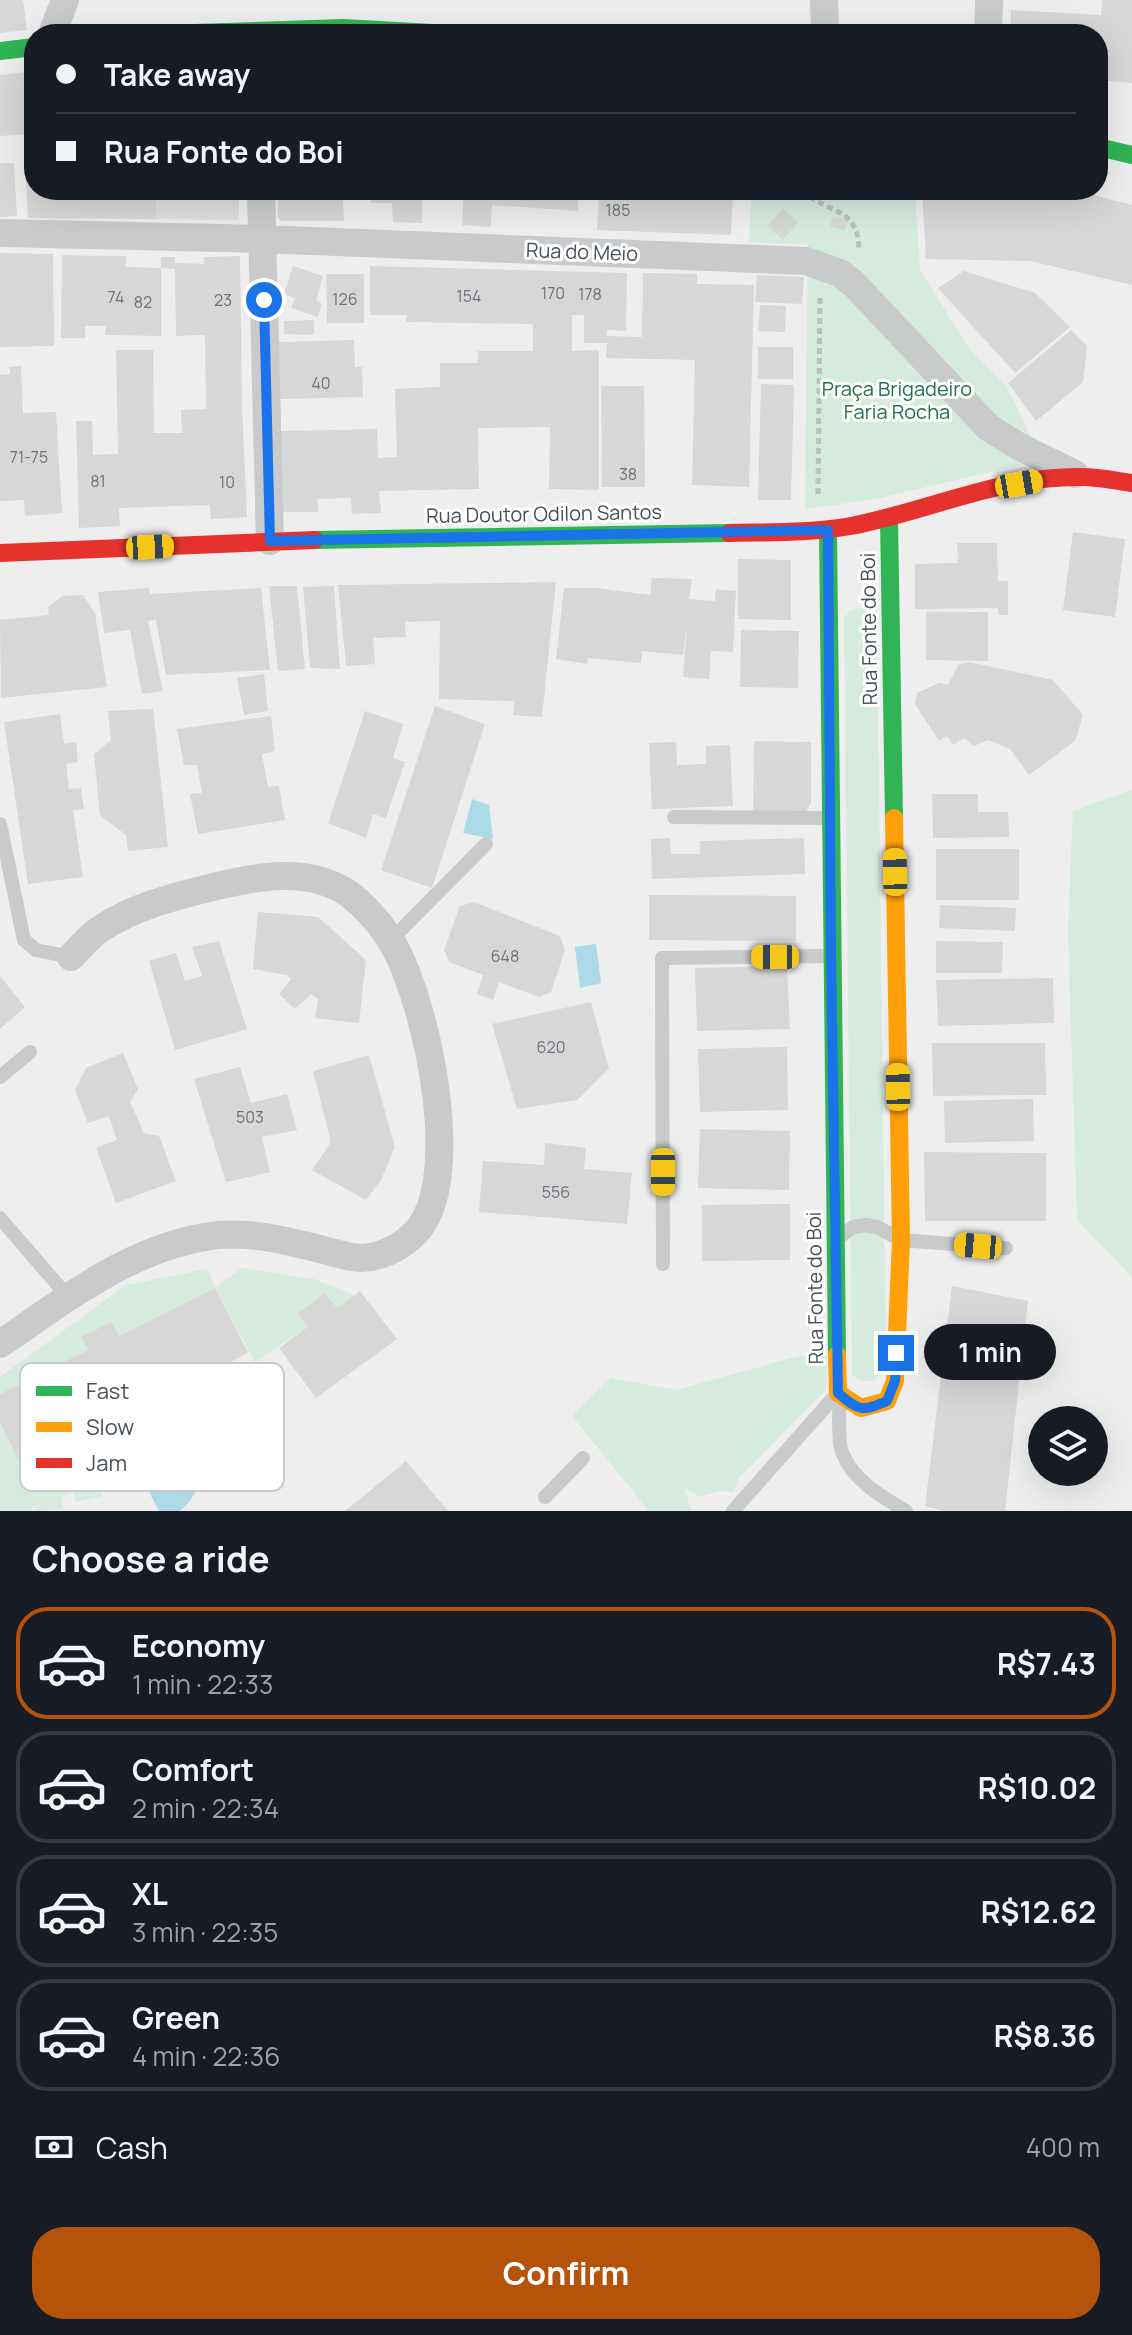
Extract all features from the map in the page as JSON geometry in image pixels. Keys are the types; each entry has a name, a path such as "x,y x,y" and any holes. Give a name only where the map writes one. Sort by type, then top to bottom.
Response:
{"street":[{"path":"56,24 65,0"},
{"path":"824,0 825,24"},
{"path":"988,24 989,0"},
{"path":"0,51 24,48"},
{"path":"1108,149 1132,155"},
{"path":"261,200 270,541"},
{"name":"Rua do Meio","path":"0,233 262,239 806,261 840,273 855,285 988,427 1018,446 1083,477"},
{"name":"Rua Doutor Odilon Santos","path":"0,553 270,541 823,531 889,519 998,488 1039,481 1083,477 1132,483"},
{"name":"Rua Fonte do Boi","path":"823,531 838,1393 854,1406 866,1410 887,1401 895,1381 901,1240 889,519"},
{"path":"0,1344 115,1268 143,1254 182,1242 221,1235 261,1236 360,1258 382,1254 402,1245 418,1231 430,1212 435,1191 440,1114 421,1019 407,974 391,940 372,915 348,893 318,880 285,875 249,878 188,893 128,913 99,929 71,957"}],"lane":[{"path":"674,817 830,818"},
{"path":"0,824 24,940 36,950 71,957"},
{"path":"391,940 486,844"},
{"path":"663,1264 662,958 831,956"},
{"path":"0,1077 30,1052"},
{"path":"0,1218 69,1298"},
{"path":"837,1241 846,1231 865,1225 877,1227 901,1240 1006,1248"},
{"path":"733,1511 838,1393"},
{"path":"838,1393 841,1451 854,1471 875,1493 906,1511"},
{"path":"545,1497 583,1458"}],"path":[{"path":"816,200 848,217 854,225 859,237 855,285"},
{"path":"820,265 823,531"}],"shaded area":[{"path":"156,200 239,200 239,220 156,219"}],"green space":[{"name":"Praça Brigadeiro Faria Rocha","path":"751,200 916,200 920,270 970,350 1007,387 1042,460 875,499 805,509 808,244 749,242"},
{"path":"859,608 869,610 877,618 886,1364 874,1381 862,1381 852,1375 844,618 850,611"},
{"path":"1132,790 1132,1277 1077,1220 1068,932 1073,811"},
{"path":"242,1268 314,1279 354,1295 337,1308 325,1293 298,1313 308,1327 255,1362 215,1288"},
{"path":"208,1269 215,1288 119,1336 81,1337 88,1350 62,1363 20,1363 20,1384 0,1394 0,1377 126,1285"},
{"path":"799,1356 827,1356 826,1390 738,1479 734,1492 718,1491 700,1497 685,1489 691,1511 649,1511 572,1416 611,1378 676,1390"},
{"path":"0,1423 20,1463 20,1491 73,1491 61,1498 63,1509 36,1511 34,1506 30,1511 0,1511"},
{"path":"73,1491 100,1491 102,1496 76,1502"}],"water":[{"path":"472,799 489,805 493,839 463,833"},
{"path":"596,944 601,983 580,988 575,947"},
{"path":"148,1491 197,1491 179,1511 159,1511"}],"building":[{"path":"0,0 23,0 26,24 24,30 0,33"},
{"path":"1102,0 1132,0 1132,83 1108,81 1108,24 1010,24 1011,10 1101,15"},
{"path":"24,72 24,135 0,136 0,75"},
{"path":"0,163 14,163 17,216 0,217"},
{"path":"1108,199 1132,205 1132,285 1030,261 926,259 923,200"},
{"path":"27,200 156,200 156,219 28,218"},
{"path":"278,200 343,200 344,221 281,221 278,217"},
{"path":"371,200 422,200 422,223 393,222 392,203 371,203"},
{"path":"463,200 579,200 578,211 492,205 491,227 462,225"},
{"path":"598,200 733,200 731,235 597,230"},
{"path":"783,209 798,222 783,240 767,226"},
{"path":"833,216 848,221 845,231 830,226"},
{"path":"0,253 53,254 54,346 0,347"},
{"path":"62,255 126,256 125,267 161,268 161,336 105,335 106,326 85,326 85,338 61,338"},
{"path":"240,256 247,517 211,519 210,505 119,508 120,526 79,528 76,421 92,421 93,455 118,454 116,350 153,350 154,433 182,433 181,410 206,409 205,335 176,336 175,269 161,268 161,257 175,257 175,263 204,264 204,257"},
{"path":"293,266 323,276 316,301 322,304 318,317 291,308 295,298 284,294"},
{"path":"370,266 627,273 626,331 607,330 607,336 642,337 643,273 697,274 697,284 754,285 749,487 692,485 695,360 606,358 607,343 584,343 584,315 572,315 572,351 599,350 599,490 549,489 550,427 478,428 479,489 379,491 381,513 352,514 351,498 317,499 318,512 283,512 281,431 377,429 378,458 397,457 395,389 440,387 440,363 478,363 478,351 533,351 533,324 406,322 407,315 370,315"},
{"path":"964,271 1035,293 1070,327 1015,373 938,288"},
{"path":"326,274 364,274 364,323 327,323"},
{"path":"757,275 804,277 802,304 755,302"},
{"path":"760,305 786,306 785,332 758,331"},
{"path":"314,320 314,335 284,334 284,321"},
{"path":"1071,330 1087,346 1083,382 1036,421 1008,383"},
{"path":"354,340 355,367 362,367 363,397 280,399 278,342"},
{"path":"758,347 793,347 793,379 758,379"},
{"path":"21,366 23,413 56,412 62,513 25,516 24,500 0,501 0,375 10,374 9,367"},
{"path":"761,384 794,385 791,500 758,500"},
{"path":"601,386 644,386 645,487 602,487"},
{"path":"1073,532 1125,539 1115,617 1063,610"},
{"path":"957,543 997,543 998,581 1008,581 1008,615 998,615 998,608 915,609 915,564 958,563"},
{"path":"738,559 791,560 791,620 738,619"},
{"path":"652,578 692,579 689,599 715,601 716,589 736,591 733,652 711,651 709,679 683,677 687,626 683,655 642,651 641,663 588,658 587,664 556,659 564,588 597,588 650,595"},
{"path":"556,582 542,717 513,715 514,701 439,699 440,621 405,622 406,637 373,638 375,664 346,666 338,585"},
{"path":"269,586 297,586 305,669 278,671"},
{"path":"334,586 340,669 310,668 303,587"},
{"path":"149,588 150,594 261,588 270,670 166,675 156,620 148,621 163,691 142,694 130,630 104,633 98,592"},
{"path":"83,595 95,613 107,687 1,698 0,620 49,615 48,607 62,596"},
{"path":"926,612 988,612 988,661 926,660"},
{"path":"741,630 799,631 798,688 740,687"},
{"path":"969,662 1053,680 1083,715 1075,741 1029,775 1010,749 988,740 974,746 964,738 953,745 947,736 939,741 915,704 917,693 939,683 948,685 958,665"},
{"path":"264,674 268,711 244,715 237,678"},
{"path":"435,706 485,724 432,888 381,870"},
{"path":"153,709 168,847 128,851 126,835 100,815 94,754 111,740 108,711"},
{"path":"365,711 403,724 393,758 405,762 386,818 373,814 366,838 328,823"},
{"path":"60,714 64,744 76,742 78,762 66,764 69,789 81,788 84,809 73,810 83,877 28,884 4,722"},
{"path":"271,716 275,751 262,754 268,787 279,786 285,820 198,834 190,794 202,793 197,765 184,765 177,729"},
{"path":"754,741 811,742 811,803 805,813 753,813"},
{"path":"676,742 677,765 706,764 706,746 730,745 733,806 652,809 649,743"},
{"path":"932,794 978,794 978,812 1008,812 1009,837 933,838"},
{"path":"670,838 671,854 700,854 700,841 804,838 805,874 652,879 651,839"},
{"path":"936,849 1019,849 1019,900 936,900"},
{"path":"649,895 796,896 796,941 649,940"},
{"path":"474,902 560,936 565,950 551,992 539,997 499,982 493,1000 477,994 483,975 449,962 444,950 460,906"},
{"path":"940,905 1016,908 1015,931 939,928"},
{"path":"258,912 318,917 366,960 359,1023 315,1018 318,999 311,994 295,1009 279,994 291,979 286,975 253,969"},
{"path":"219,941 247,1029 175,1050 149,961 176,953 185,981 202,976 192,947"},
{"path":"936,941 1003,942 1002,973 936,973"},
{"path":"787,966 790,1029 697,1031 695,968"},
{"path":"0,976 25,1007 0,1029"},
{"path":"1053,978 1054,1023 938,1026 936,980"},
{"path":"591,1002 609,1069 577,1100 517,1109 492,1024"},
{"path":"932,1043 1045,1043 1046,1095 933,1096"},
{"path":"787,1047 788,1110 700,1112 698,1049"},
{"path":"123,1053 138,1089 130,1102 144,1133 159,1136 176,1181 116,1203 96,1148 117,1140 109,1116 88,1123 75,1090 86,1068"},
{"path":"369,1055 395,1147 381,1180 366,1200 312,1170 331,1142 313,1071"},
{"path":"240,1067 251,1103 287,1094 297,1130 262,1137 270,1172 226,1182 194,1079"},
{"path":"1033,1099 1034,1141 945,1143 944,1101"},
{"path":"700,1129 790,1131 789,1190 698,1188"},
{"path":"545,1143 586,1148 584,1169 632,1173 627,1224 479,1212 483,1161 544,1165"},
{"path":"924,1152 1046,1153 1046,1221 925,1221"},
{"path":"790,1204 790,1260 702,1261 702,1205"},
{"path":"952,1286 1028,1301 1005,1511 945,1511 925,1506"},
{"path":"215,1288 248,1353 228,1363 62,1363 88,1350 81,1337 112,1322 119,1336"},
{"path":"360,1291 397,1339 316,1398 279,1348 308,1327 298,1313 325,1293 337,1308"},
{"path":"20,1384 20,1463 0,1423 0,1394"},
{"path":"406,1461 448,1511 345,1511 366,1494"}],"traffic: fast":[{"path":"0,51 24,48"},
{"path":"1108,149 1132,155"},
{"path":"889,519 894,818"},
{"path":"828,530 837,1355"},
{"path":"315,540 729,533"}],"traffic: slow":[{"path":"837,1355 838,1393 861,1408 887,1401 895,1381 901,1240 894,818"}],"traffic: jam":[{"path":"729,533 806,531 851,526 995,488 1053,478 1089,477 1132,483"},
{"path":"0,553 315,540"}],"route":[{"path":"264,300 270,541 828,530 838,1393 854,1406 866,1410 887,1401 895,1381 896,1353"}]}
